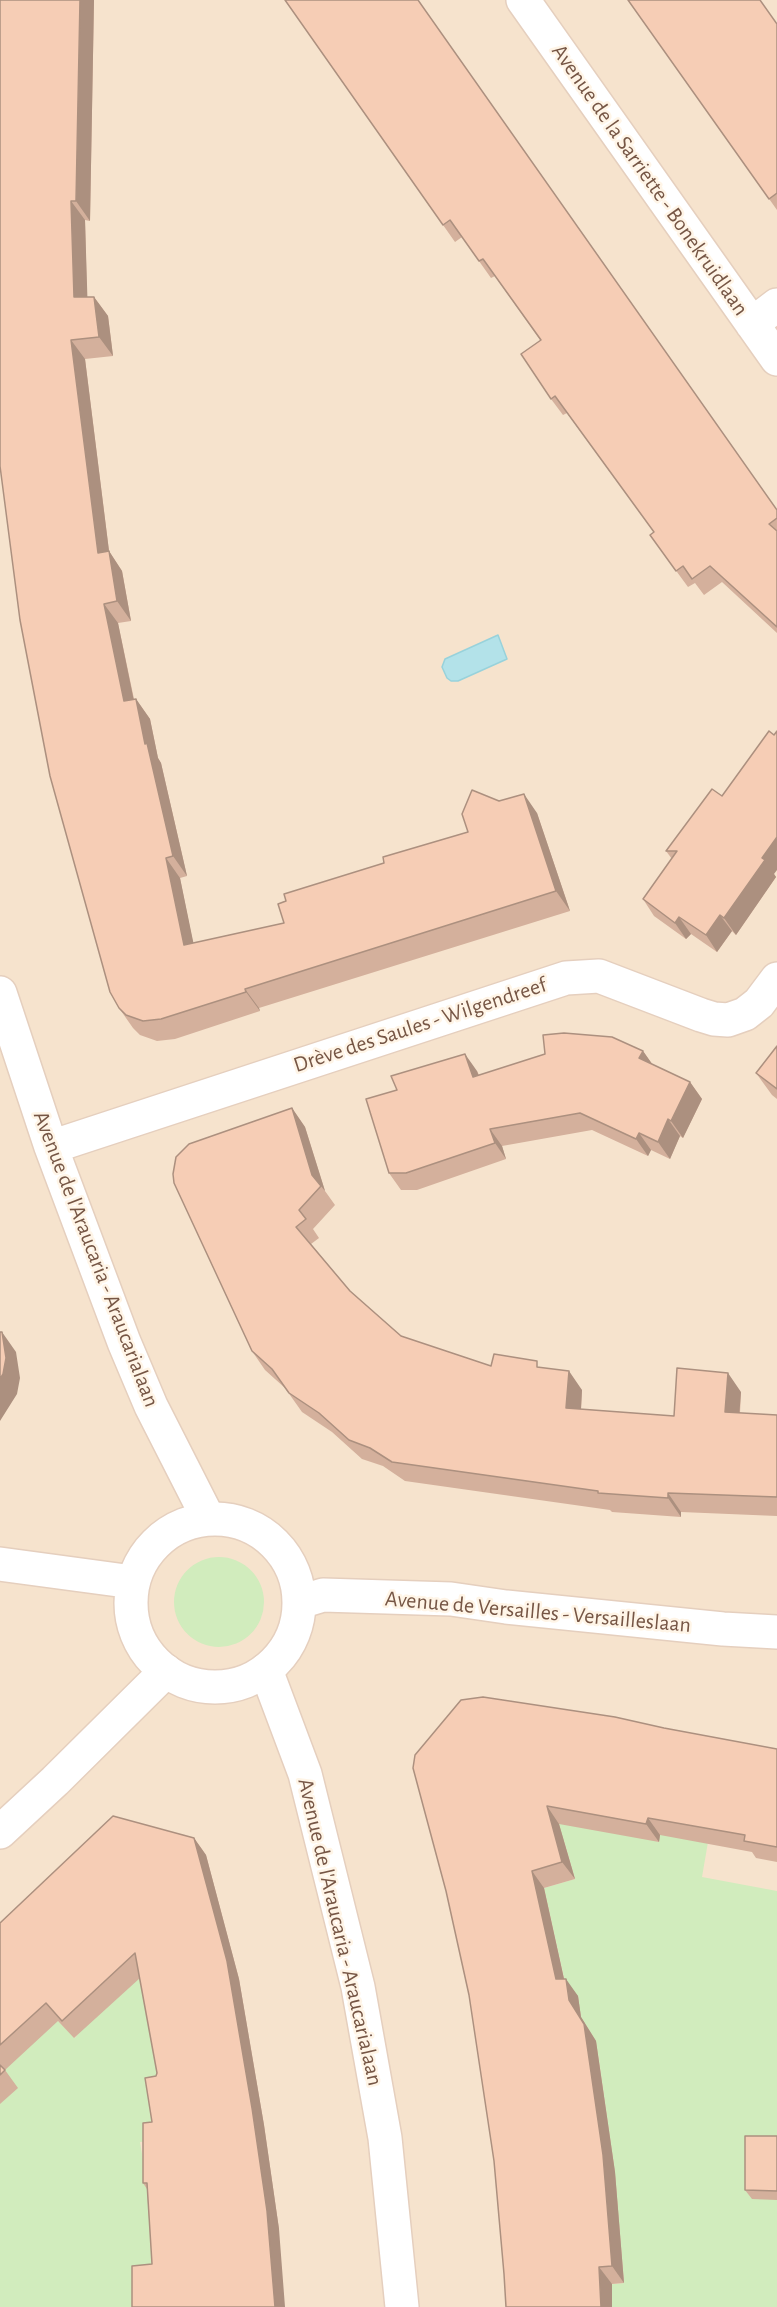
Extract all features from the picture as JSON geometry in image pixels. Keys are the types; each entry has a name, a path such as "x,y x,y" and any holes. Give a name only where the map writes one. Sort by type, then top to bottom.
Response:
{"street":[{"name":"Avenue de la Sarriette - Bonekruidlaan","path":"523,0 764,314 777,359"},
{"name":"Drève des Saules - Wilgendreef","path":"51,1147 566,978 599,976 701,1015 728,1020 745,1014 759,1003 777,979"},
{"name":"Avenue de l'Araucaria - Araucarialaan","path":"0,993 51,1147 124,1342 151,1407 208,1518"},
{"path":"208,1518 228,1519 247,1524 265,1534 279,1547 290,1563 297,1582 300,1602 298,1622 291,1640 280,1657 266,1670 247,1681 227,1686 205,1686 185,1682 166,1671 151,1658 140,1641 133,1622 130,1602 133,1582 141,1562 153,1546 168,1532 187,1523 208,1518"},
{"path":"0,1564 133,1582"},
{"name":"Avenue de Versailles - Versailleslaan","path":"300,1602 323,1595 451,1599 506,1607 777,1632"},
{"name":"Avenue de l'Araucaria - Araucarialaan","path":"266,1670 304,1774 358,1987 385,2138 402,2307"},
{"path":"0,1832 166,1671"}],"shaded area":[{"path":"0,0 777,0 777,2307 0,2307"}],"green space":[{"path":"219,1557 236,1560 251,1570 261,1585 264,1602 261,1619 251,1634 236,1644 219,1647 202,1644 187,1634 177,1619 174,1602 177,1585 187,1570 202,1560"},
{"path":"551,1792 658,1842 660,1834 708,1842 702,1877 777,1891 777,2307 606,2307 605,2285 624,2283 614,2166 598,2054 568,1996 544,1888 575,1879 564,1841 535,1848"},
{"path":"145,1946 164,2140 140,2142 144,2166 173,2198 141,2307 0,2307 0,2104 3,2072 50,2013 75,2038"}],"water":[{"path":"498,635 507,659 458,681 451,681 447,678 442,667 445,659"}],"building":[{"path":"0,0 80,0 76,201 71,201 74,297 94,297 99,337 71,340 98,553 109,551 117,601 104,604 124,701 136,699 145,744 147,743 173,856 166,858 184,945 284,923 278,904 286,901 284,894 384,863 383,857 468,832 462,814 472,790 499,801 524,794 556,891 245,989 246,992 161,1019 143,1021 126,1015 119,1008 110,992 50,776 20,620 0,466"},
{"path":"285,0 418,0 777,510 777,518 769,524 777,531 777,627 710,566 692,579 683,566 676,571 650,535 654,532 555,396 551,399 521,354 541,340 483,259 479,261 450,220 443,225"},
{"path":"628,0 760,0 777,24 777,193 769,199"},
{"path":"769,731 774,735 777,731 777,837 762,858 765,860 724,918 720,915 706,935 679,917 675,923 643,899 677,851 666,851 712,789 722,796"},
{"path":"564,1033 612,1037 643,1051 639,1058 690,1082 671,1121 668,1119 658,1142 639,1133 636,1139 580,1113 490,1129 495,1143 406,1173 389,1173 366,1099 397,1090 391,1076 465,1054 473,1077 545,1054 543,1035"},
{"path":"777,1046 777,1089 756,1073"},
{"path":"292,1108 312,1175 321,1186 299,1210 306,1219 296,1227 350,1291 401,1336 491,1366 494,1354 537,1361 537,1367 569,1371 566,1408 674,1416 677,1368 728,1373 725,1412 777,1415 777,1497 668,1493 668,1498 598,1493 598,1491 392,1462 370,1448 349,1440 319,1413 289,1393 272,1369 252,1351 174,1183 173,1174 176,1157 189,1144"},
{"path":"0,1332 2,1332 6,1358 0,1379"},
{"path":"483,1697 615,1717 777,1749 777,1847 744,1841 745,1835 648,1818 646,1824 547,1806 562,1862 532,1871 556,1979 566,1979 569,2000 584,2024 603,2155 612,2266 599,2267 601,2307 506,2307 494,2161 469,1995 446,1891 413,1768 415,1755 461,1700"},
{"path":"113,1816 194,1838 227,1961 267,2211 275,2307 132,2307 132,2266 152,2264 147,2183 143,2183 143,2123 152,2122 145,2078 156,2076 157,2073 135,1953 62,2021 46,2003 0,2045 0,1923"},
{"path":"0,2065 5,2070 0,2075"},
{"path":"745,2136 777,2136 777,2191 745,2190"}]}
